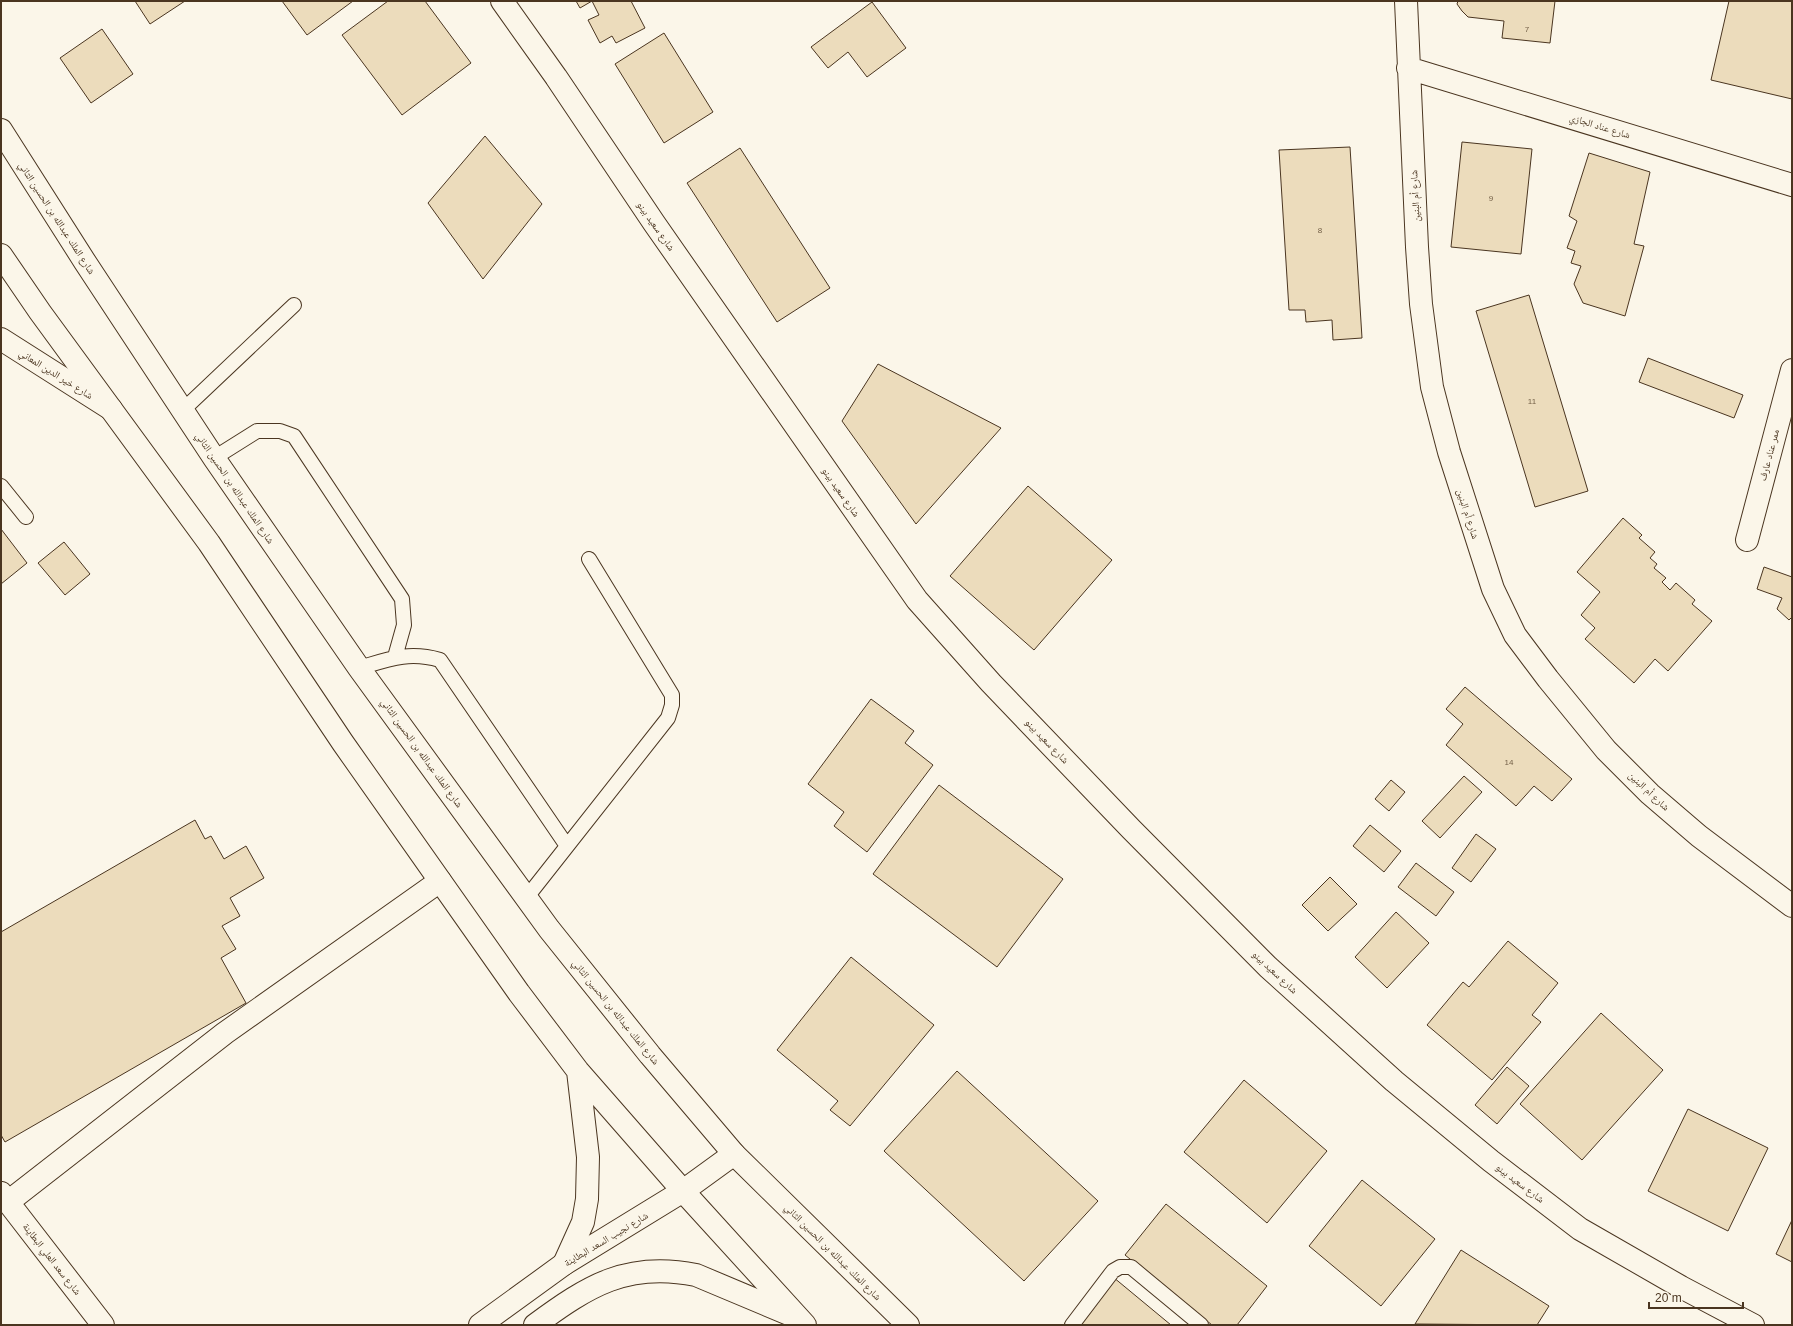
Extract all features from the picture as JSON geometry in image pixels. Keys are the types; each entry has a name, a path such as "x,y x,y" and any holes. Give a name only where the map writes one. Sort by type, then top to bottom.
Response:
{"main road":[{"name":"شارع سعيد بينو","path":"502,1 556,77 654,223 917,600 991,683 1268,967 1394,1081 1491,1161 1580,1229 1681,1287 1753,1325"},
{"name":"شارع أم البنين","path":"1406,1 1418,261 1421,304 1432,387 1448,452 1465,507 1496,596 1515,636 1606,750 1650,794 1699,836 1792,906"},
{"name":"شارع عناد الجازي","path":"1408,68 1792,185"},
{"name":"شارع الملك عبدالله بن الحسين الثاني","path":"3,138 214,458 359,668 549,929 650,1055 734,1154 908,1325"},
{"path":"1,255 40,312 209,544 343,743 519,993 578,1071 683,1192 801,1321"},
{"name":"شارع خير الدين المعاني","path":"1,339 111,409"},
{"name":"ممر عناد عارف","path":"1747,540 1792,370"},
{"path":"4,1198 226,1033 440,881"},
{"path":"564,1264 583,1222 587,1199 588,1157 578,1071"},
{"name":"شارع نجيب السعد البطاينة","path":"480,1325 564,1264 683,1192 734,1154"},
{"name":"شارع سعد العلي البطاينة","path":"4,1198 103,1325"},
{"path":"535,1325 572,1298 597,1284 620,1275 640,1272 678,1271 696,1275 801,1321"}],"lane":[{"path":"183,410 294,305"},
{"path":"214,458 257,431 280,431 294,436 402,599 404,625 395,657"},
{"path":"1,486 26,517"},
{"path":"527,897 668,718 672,705 672,695 589,559"},
{"path":"359,668 395,657 423,655 440,660 567,846"},
{"path":"1072,1325 1113,1271 1120,1267 1131,1267 1201,1325"}],"building":[{"path":"135,1 185,1 150,24"},
{"path":"282,1 353,1 307,35"},
{"path":"388,1 425,1 471,63 402,115 342,35"},
{"path":"576,1 592,1 580,8"},
{"path":"592,1 631,1 645,28 616,43 612,36 600,43 588,20 599,15"},
{"path":"1458,1 1555,1 1550,43 1502,38 1504,21 1468,17 1457,4"},
{"path":"1729,1 1792,1 1792,99 1711,80"},
{"path":"872,2 906,48 867,77 848,52 828,68 811,47"},
{"path":"102,29 133,74 91,103 60,58"},
{"path":"664,33 713,112 664,143 615,64"},
{"path":"485,136 542,204 483,279 428,203"},
{"path":"1462,142 1532,149 1521,254 1451,247"},
{"path":"1350,147 1362,338 1333,340 1332,320 1306,322 1305,310 1289,310 1279,150"},
{"path":"740,148 830,288 777,322 687,183"},
{"path":"1589,153 1650,172 1634,244 1644,246 1625,316 1583,303 1574,284 1581,266 1571,263 1575,251 1567,248 1577,221 1569,216"},
{"path":"1529,295 1588,491 1535,507 1476,311"},
{"path":"1648,358 1743,395 1734,418 1639,382"},
{"path":"878,364 1001,428 916,524 842,421"},
{"path":"1028,486 1112,560 1034,650 950,576"},
{"path":"1623,518 1642,535 1639,538 1655,552 1650,558 1657,564 1654,568 1666,578 1662,582 1670,590 1676,583 1695,600 1692,604 1712,621 1668,671 1655,659 1634,683 1585,639 1595,628 1581,615 1600,592 1577,572"},
{"path":"1,529 27,563 1,584"},
{"path":"64,542 90,574 65,595 38,563"},
{"path":"1764,567 1792,577 1792,617 1789,620 1777,609 1782,598 1757,589"},
{"path":"1465,687 1572,779 1552,801 1534,786 1516,806 1446,745 1463,724 1446,709"},
{"path":"871,699 914,731 905,743 933,765 867,852 834,826 844,812 808,784"},
{"path":"1464,776 1482,792 1440,838 1422,821"},
{"path":"1391,780 1405,792 1389,811 1375,799"},
{"path":"939,785 1063,879 997,967 873,874"},
{"path":"195,820 205,839 211,836 224,859 246,846 264,878 230,898 240,916 222,926 236,949 221,958 246,1003 5,1142 1,1135 1,932"},
{"path":"1370,825 1401,851 1384,872 1353,846"},
{"path":"1476,834 1496,849 1471,882 1452,868"},
{"path":"1416,863 1454,892 1436,916 1398,887"},
{"path":"1330,877 1357,904 1328,931 1302,905"},
{"path":"1396,912 1429,943 1387,988 1355,957"},
{"path":"1508,941 1558,983 1532,1015 1541,1022 1492,1080 1427,1025 1463,982 1469,987"},
{"path":"851,957 934,1025 850,1126 830,1110 838,1101 777,1050"},
{"path":"1601,1013 1663,1070 1582,1160 1520,1104"},
{"path":"1507,1067 1529,1086 1497,1124 1475,1105"},
{"path":"957,1071 1098,1201 1024,1281 884,1151"},
{"path":"1244,1080 1327,1151 1267,1223 1184,1152"},
{"path":"1688,1109 1768,1148 1728,1231 1648,1191"},
{"path":"1362,1180 1435,1239 1381,1306 1309,1246"},
{"path":"1166,1204 1267,1286 1237,1325 1212,1325 1125,1255"},
{"path":"1792,1220 1792,1262 1776,1254"},
{"path":"1461,1250 1549,1306 1537,1325 1415,1324"},
{"path":"1113,1277 1171,1325 1074,1325"}]}
